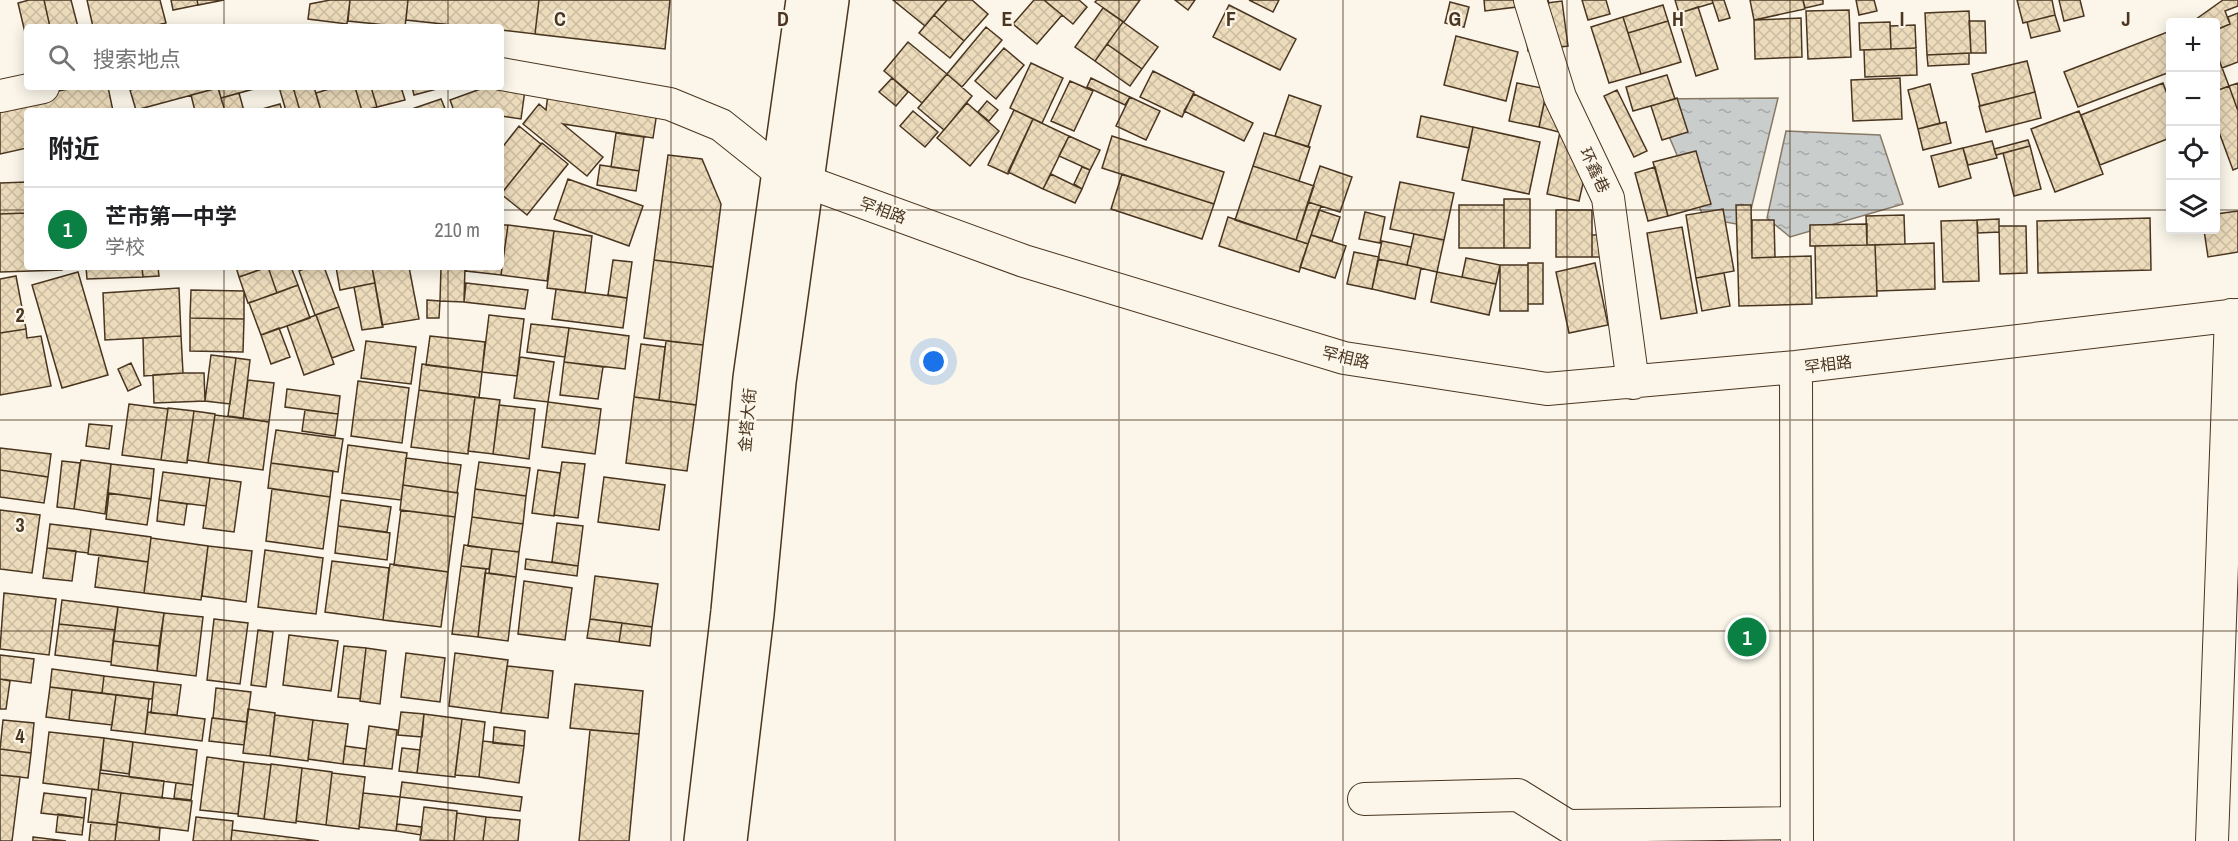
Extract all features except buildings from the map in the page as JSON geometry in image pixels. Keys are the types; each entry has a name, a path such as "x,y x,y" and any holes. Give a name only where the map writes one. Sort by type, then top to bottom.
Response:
{"main road":[{"name":"金塔大街","path":"730,841 757,614 779,382 794,177 803,0"},
{"name":"金塔大街","path":"701,841 728,611 750,378 832,0"}],"street":[{"name":"环鑫巷","path":"1530,0 1560,97 1608,198 1633,383"},
{"name":"罕相路","path":"504,75 670,104 721,125 794,177 1024,261 1344,358 1547,389 1796,368 2234,315"},
{"path":"0,96 29,90"},
{"path":"2212,841 2228,639 2234,315"},
{"path":"1364,799 1518,795 1568,826 1797,832 1796,368"}],"water":[{"path":"1778,98 1747,226 1704,218 1653,99"},
{"path":"1786,131 1880,135 1903,204 1790,237 1767,218"}],"place":[{"name":"芒市第一中学","path":"1747,637"}]}
